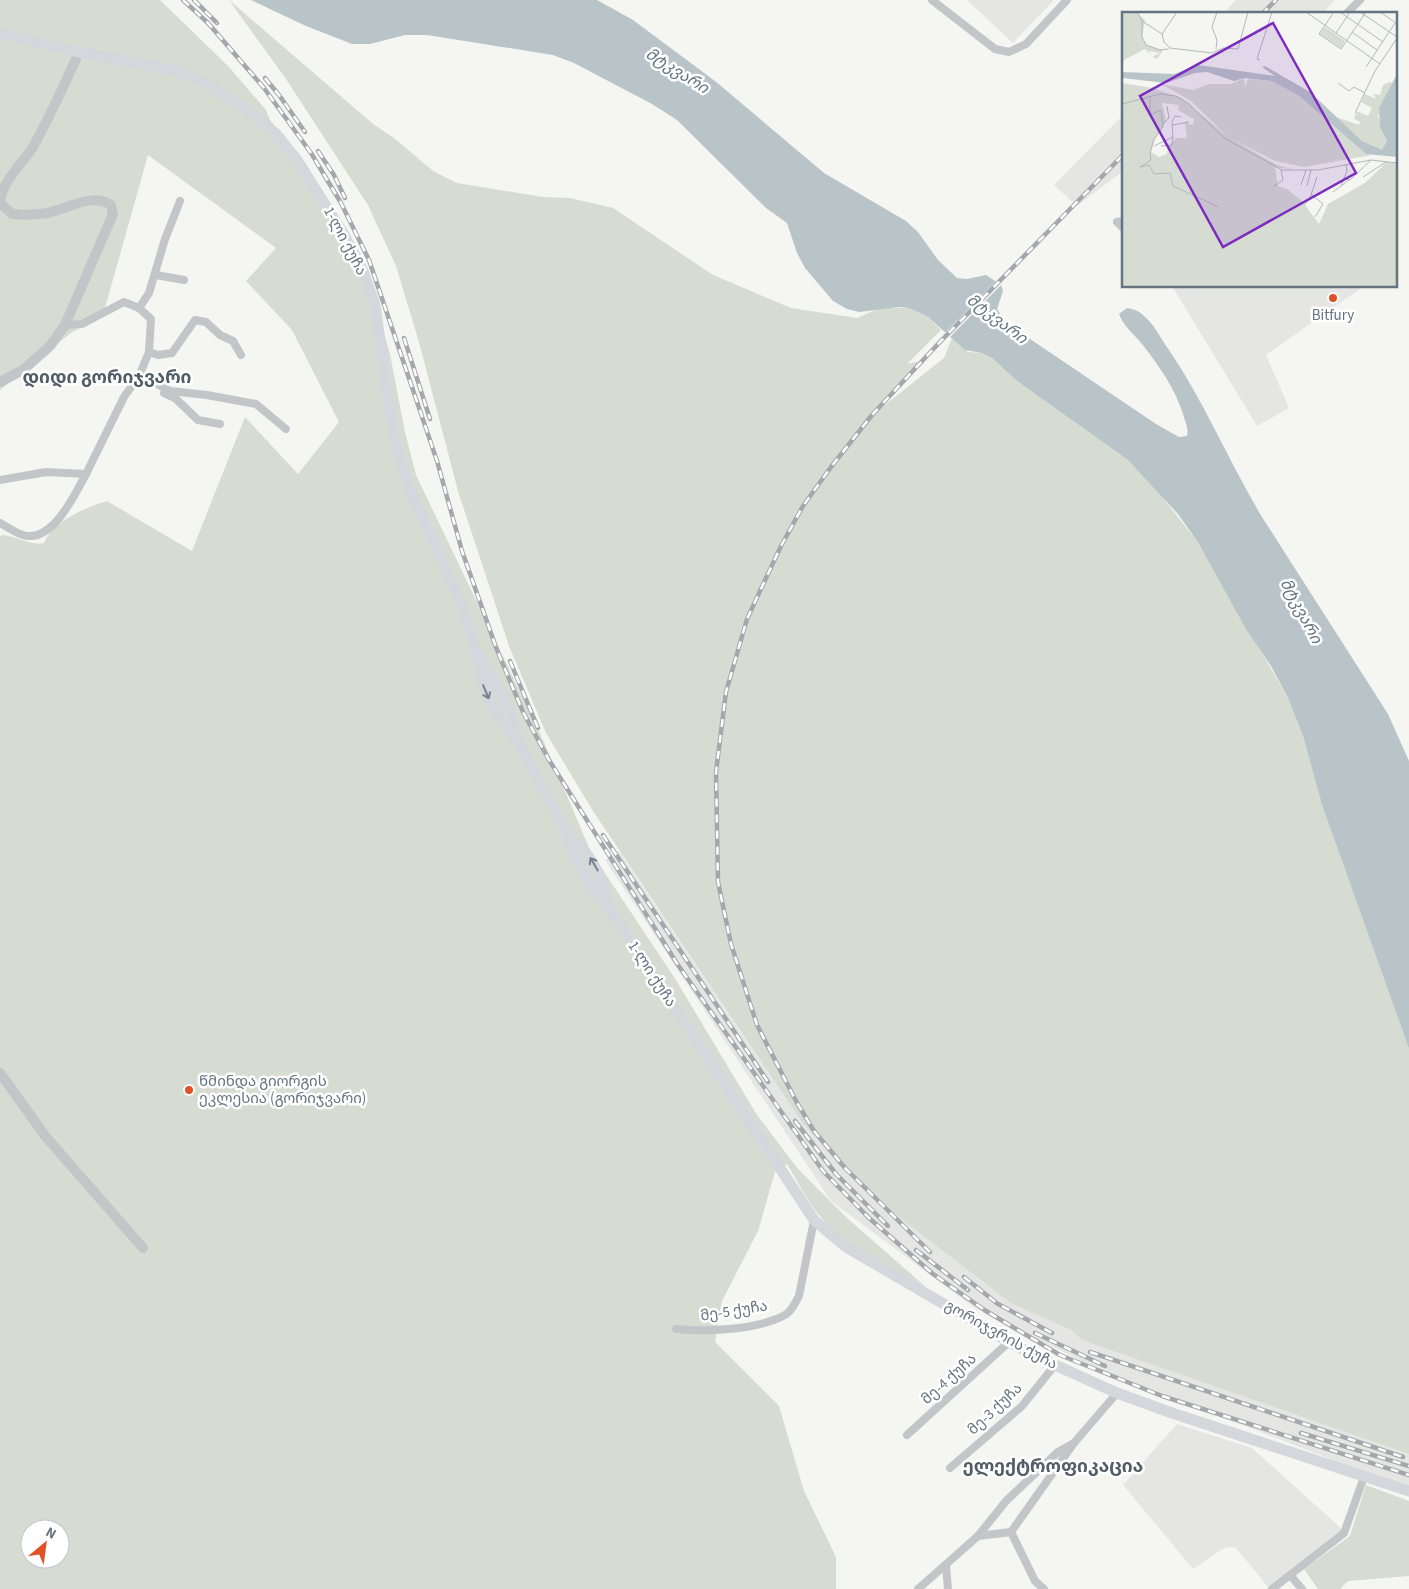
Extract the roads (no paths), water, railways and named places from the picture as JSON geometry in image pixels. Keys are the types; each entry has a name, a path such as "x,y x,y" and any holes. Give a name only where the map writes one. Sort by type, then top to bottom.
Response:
{"main road":[{"name":"1-ლი ქუჩა","path":"0,33 79,52 177,71 204,82 254,114 276,134 297,160 344,235 363,271 375,305 389,408 398,450 412,495 458,596 474,645 511,713 517,740 564,825 575,858 590,885 610,909 694,1038"},
{"name":"გორიჯვრის ქუჩა","path":"694,1038 814,1220 846,1246 1009,1342 1117,1393 1409,1491"}],"street":[{"path":"932,0 995,49 1009,52 1026,44 1067,0"},
{"path":"1348,12 1360,0"},
{"path":"0,382 23,370 50,346 65,325 112,214 111,205 106,201 95,200 46,213 12,214 4,210 0,203 0,196 32,147 79,52"},
{"path":"140,308 149,293 156,275 165,239 180,202"},
{"path":"156,275 184,280"},
{"path":"0,523 26,536 39,535 59,518 70,504 124,397 142,377 149,352 151,320 140,308 124,302 82,324 65,325"},
{"path":"149,352 158,355 172,353 195,320 206,322 220,335 233,341 240,355"},
{"path":"142,377 161,392 174,398 190,410 198,420 220,424"},
{"path":"142,377 170,391 207,395 256,404 286,430"},
{"path":"0,480 46,472 86,474"},
{"path":"0,1074 46,1137 143,1248"},
{"name":"მე-5 ქუჩა","path":"676,1330 697,1331 734,1328 786,1315 794,1307 799,1296 814,1220"},
{"name":"მე-4 ქუჩა","path":"906,1435 1009,1342"},
{"name":"მე-3 ქუჩა","path":"950,1468 1022,1406 1055,1365"},
{"path":"978,1536 1011,1532 1074,1443 1117,1393"},
{"path":"918,1589 978,1536 1006,1501 1058,1452 1074,1443"},
{"path":"1272,1589 1344,1533 1364,1477"},
{"path":"1011,1532 1035,1580 1044,1589"},
{"path":"946,1566 948,1589"},
{"path":"1290,1575 1302,1589"}],"water":[{"name":"მტკვარი","path":"251,0 597,0 633,20 715,81 824,173 906,221 918,232 938,260 957,278 967,279 986,275 1001,285 1003,291 997,309 1005,322 1156,424 1179,437 1187,436 1187,428 1180,404 1171,386 1142,344 1126,327 1119,314 1127,308 1136,310 1148,319 1182,370 1262,517 1388,714 1409,761 1409,1049 1322,805 1303,736 1288,698 1271,666 1246,629 1199,544 1178,514 1128,460 1017,381 992,358 982,353 965,350 928,317 909,308 899,307 859,312 847,309 833,301 805,268 797,253 787,223 766,208 677,120 652,104 574,63 553,55 427,35 405,35 370,44 352,44 306,26"}],"railway":[{"path":"183,0 208,23 264,88 311,153 341,203 369,260 437,461 462,551 497,650 523,712 549,760 678,965 823,1171 869,1218 933,1274 986,1311 1060,1355 1162,1396 1409,1475"},
{"path":"194,0 217,23"},
{"path":"1264,12 1276,0"},
{"path":"265,78 305,132"},
{"path":"318,151 334,175 345,198"},
{"path":"930,1252 845,1168 814,1131 796,1101 757,1025 731,944 718,882 716,772 726,692 747,619 781,546 803,506 831,467 872,415 938,344 1122,156"},
{"path":"404,338 430,419"},
{"path":"510,661 538,728"},
{"path":"603,835 768,1082"},
{"path":"795,1121 836,1174 888,1226"},
{"path":"916,1250 968,1290"},
{"path":"964,1277 998,1304 1052,1333"},
{"path":"1035,1333 1105,1366"},
{"path":"1090,1352 1403,1457"},
{"path":"1301,1433 1409,1466"}],"place":[{"name":"Bitfury","path":"1333,298"},
{"name":"წმინდა გიორგის ეკლესია (გორიჯვარი)","path":"189,1090"}],"district":[{"name":"დიდი გორიჯვარი","path":"107,377"},
{"name":"ელექტროფიკაცია","path":"1053,1466"}]}
